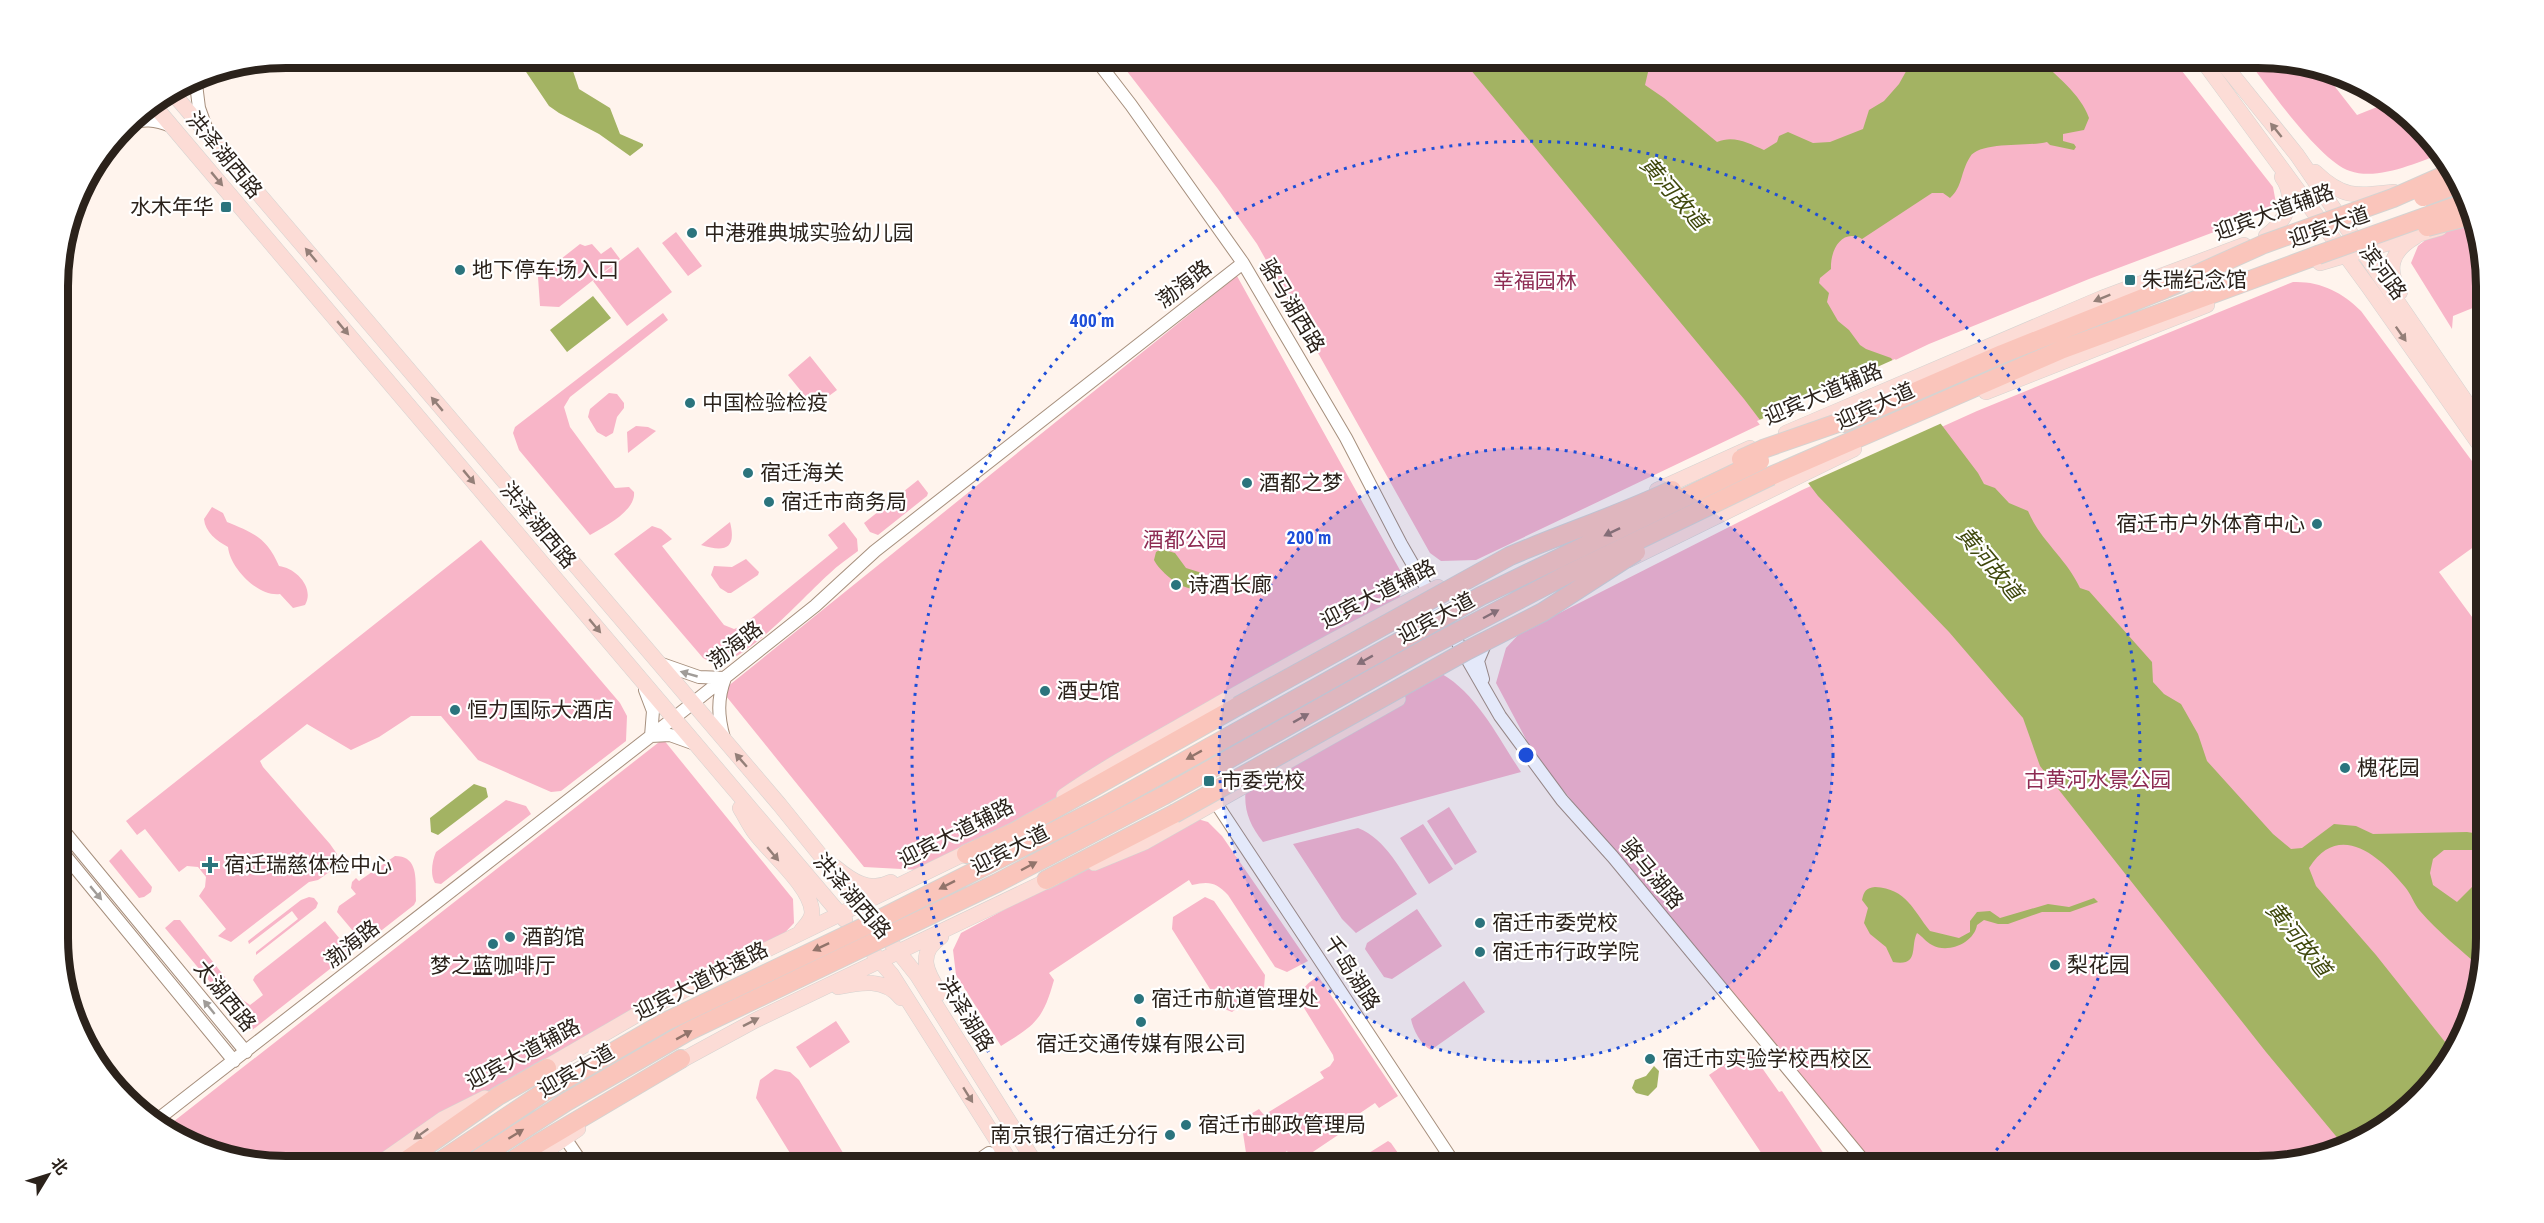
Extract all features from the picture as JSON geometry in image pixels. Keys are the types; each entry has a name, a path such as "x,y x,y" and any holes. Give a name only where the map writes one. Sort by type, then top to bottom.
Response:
{"highway":[{"path":"2164,289 2264,244 2393,198 2446,174"},
{"name":"迎宾大道","path":"874,922 1104,806 1481,596 1855,417 2002,354 2164,289 2452,186"},
{"name":"迎宾大道","path":"482,1156 566,1102 687,1032 997,883 1163,796 1485,617 1588,564 2063,350 2318,259 2461,204"},
{"path":"2318,259 2466,217"},
{"path":"966,854 1014,832 1510,556 1594,524 1763,449 1855,417"},
{"path":"1046,880 1174,814 1458,655 1544,612 1626,558 1773,481"},
{"name":"迎宾大道快速路","path":"449,1156 547,1090 665,1022 874,922"},
{"path":"519,1156 681,1059"},
{"path":"412,1156 442,1134 547,1068"}],"main road":[{"path":"2206,68 2229,105 2286,182 2289,192 2286,213 2278,227 2266,236"},
{"name":"滨河路","path":"2207,68 2368,286 2476,440"},
{"name":"滨河路","path":"2227,68 2297,155 2476,416"},
{"name":"洪泽湖西路","path":"176,97 779,804 849,893"},
{"name":"洪泽湖西路","path":"157,109 892,975"},
{"path":"200,159 203,147 213,140"},
{"path":"2297,155 2325,182 2341,192 2357,196 2394,192"},
{"name":"迎宾大道辅路","path":"390,1156 443,1119 547,1068 640,1013 966,854 1033,816 1110,764 1356,626 1547,536 1615,509 1748,448 2102,298 2266,236 2394,192 2444,171"},
{"path":"539,1156 681,1059 1046,880 1145,842 1419,686 1492,634 1773,481 1968,399 2318,259 2345,255 2425,231 2467,222"},
{"path":"2425,231 2400,248 2392,268 2391,278 2476,415"},
{"path":"2318,259 2368,286"},
{"path":"717,770 754,832 802,889 811,905 812,914 809,923 797,935"},
{"path":"779,804 835,867 864,886 885,885 923,868 966,854"},
{"path":"1022,892 1001,908 949,932 933,943 927,952 926,966 929,976 986,1065 1037,1156"},
{"name":"洪泽湖路","path":"849,893 917,975 1031,1156"},
{"name":"洪泽湖路","path":"892,975 1007,1156"},
{"path":"779,1009 838,987 875,983 884,985 899,995 952,1068"}],"street":[{"name":"骆马湖西路","path":"1102,68 1138,114 1243,263 1308,371 1429,592"},
{"path":"196,87 199,108 213,140"},
{"path":"143,120 151,119 174,128"},
{"name":"渤海路","path":"246,1052 725,678 815,606 875,551 1243,263"},
{"name":"骆马湖路","path":"1429,592 1500,717 1562,801 1613,857 1860,1156"},
{"path":"1492,634 1481,648 1478,661 1482,677 1504,719 1562,801"},
{"path":"656,662 699,677 725,678 720,689 718,714 725,742"},
{"path":"638,677 650,699 653,711 651,736 670,735 696,745"},
{"name":"千岛湖路","path":"1215,803 1449,1156"},
{"name":"太湖西路","path":"68,836 246,1052 234,1061 68,859"},
{"path":"161,1117 234,1061"},
{"path":"565,1138 577,1156"},
{"path":"985,1156 989,1153"}],"green space":[{"name":"幸福园林","path":"1124,68 2180,68 2273,187 2276,203 2262,214 2089,279 1929,344 1476,560 1441,561 1430,553 1257,244 1218,189"},
{"path":"2253,68 2287,69 2329,79 2357,115 2382,105 2413,131 2434,156 2385,172 2373,174 2350,171 2324,153 2280,103"},
{"path":"2468,225 2469,229 2475,257 2476,307 2453,316 2452,329 2411,263 2418,246 2428,238"},
{"path":"676,232 702,266 688,276 662,243"},
{"path":"580,244 585,246 592,244 601,254 611,247 620,259 559,307 540,306 538,277"},
{"path":"638,247 672,292 627,326 593,281"},
{"name":"酒都公园","path":"1237,276 1406,581 1389,623 1085,796 920,870 864,867 722,691"},
{"name":"古黄河水景公园","path":"2293,282 2312,283 2338,293 2361,311 2476,466 2476,545 2439,572 2476,622 2476,682 2474,684 2476,687 2475,966 2465,1008 2440,1059 2423,1081 2402,1102 2380,1119 2355,1133 2315,1148 2287,1154 2259,1156 1863,1156 1550,774 1527,741 1496,683 1506,648 1520,633 1802,490 1977,411"},
{"path":"663,313 668,320 570,397 564,407 570,427 615,488 629,487 634,492 630,506 625,512 590,535 519,450 513,433 515,427"},
{"path":"810,356 837,390 814,407 788,375"},
{"path":"609,393 617,394 624,403 624,408 617,417 613,433 606,437 597,432 588,417 590,409"},
{"path":"636,426 648,427 656,431 628,453 627,432"},
{"path":"918,480 928,493 927,496 878,535 870,532 864,523"},
{"path":"212,507 223,513 227,522 259,538 270,549 279,566 292,571 302,580 308,592 305,605 293,608 280,594 263,591 246,580 234,564 228,547 209,532 205,524 204,519"},
{"path":"730,522 732,538 727,547 716,548 701,545"},
{"path":"844,522 857,539 858,551 832,571 760,639 730,660 716,665 703,658 614,554 652,526 661,529 672,539 662,546 724,625 734,629 742,626 838,548 828,535"},
{"path":"481,540 620,703 627,716 626,741 561,791 551,792 478,760 441,716 411,716 379,737 351,750 307,724 260,761 330,844 337,854 335,868 318,880 309,882 231,942 218,936 226,929 199,896 205,887 206,877 198,867 187,866 179,872 145,829 137,835 126,821"},
{"path":"746,559 759,572 758,575 731,593 720,588 711,575 714,566 732,567"},
{"path":"1442,674 1455,683 1477,705 1521,772 1263,842 1248,816 1245,802 1246,786"},
{"path":"663,739 793,899 794,923 778,940 408,1156 257,1154 215,1144 171,1123"},
{"path":"506,800 526,806 531,814 441,884 435,883 432,868 436,852"},
{"path":"1449,807 1477,852 1455,865 1427,821"},
{"path":"1194,818 1208,822 1222,836 1308,961 1287,972 1275,967 1228,895 1216,885 1203,883 1192,885 1189,880 1049,973 1054,980 1041,1013 1030,1026 1001,1046 956,975 953,950 961,933 1168,821"},
{"path":"1423,824 1453,869 1429,884 1400,838"},
{"path":"1358,828 1368,833 1385,848 1417,894 1356,933 1342,919 1293,844"},
{"path":"121,849 152,887 151,892 144,897 139,898 109,861"},
{"path":"395,856 409,860 412,865 416,878 416,901 414,905 364,944 337,912 339,906 356,894 351,888 356,878 359,881"},
{"path":"1205,897 1214,901 1265,975 1264,988 1232,1012 1222,1008 1172,929 1173,917"},
{"path":"314,898 318,903 316,908 256,955 256,952 298,919 292,911 249,944 248,941 301,900"},
{"path":"1417,909 1442,946 1392,979 1384,977 1365,949 1367,943"},
{"path":"174,920 180,920 243,1000 250,1005 263,995 253,980 255,976 325,921 349,954 251,1031 165,928"},
{"path":"1318,976 1398,1096 1379,1108 1375,1103 1335,1130 1338,1135 1307,1156 1290,1156 1287,1151 1280,1156 1246,1156 1241,1120 1259,1109 1264,1115 1324,1078 1320,1072 1330,1066 1334,1060 1301,1003 1303,990"},
{"path":"1464,981 1485,1012 1431,1050 1418,1037 1411,1019"},
{"path":"836,1021 850,1042 810,1068 796,1047"},
{"path":"1748,1048 1779,1092 1782,1091 1825,1156 1763,1156 1709,1075"},
{"path":"775,1069 790,1072 799,1080 845,1156 792,1156 756,1098 760,1080"},
{"path":"1388,1141 1400,1156 1364,1156"}],"water":[{"path":"523,68 572,68 579,89 610,108 620,134 643,146 630,156 599,134 549,106"},
{"name":"黄河故道","path":"1469,68 1649,68 1645,85 1717,142 1735,140 1764,150 1777,142 1779,136 1788,132 1813,143 1830,142 1863,129 1869,110 1884,101 1899,84 1908,68 2049,68 2067,85 2080,101 2089,118 2084,130 2063,134 2063,141 2074,144 2076,147 2074,150 2050,145 2047,142 1994,147 1975,152 1964,168 1957,189 1950,198 1943,193 1932,193 1862,239 1849,236 1843,239 1835,248 1831,269 1820,278 1819,283 1829,293 1827,302 1838,321 1849,330 1860,345 1891,358 1984,484 1995,488 2009,503 2028,511 2039,531 2068,568 2080,588 2089,591 2152,662 2153,682 2164,694 2181,704 2198,734 2207,761 2273,834 2291,849 2302,848 2334,824 2356,826 2373,834 2476,833 2476,850 2444,850 2433,859 2430,873 2433,885 2457,902 2476,885 2475,963 2427,919 2395,875 2372,855 2359,848 2346,845 2333,846 2321,854 2309,868 2316,886 2376,955 2448,1045 2432,1070 2413,1092 2380,1119 2339,1140 2266,1052 2040,766 2023,718 1949,632 1818,496 1744,399"},
{"path":"593,296 611,318 567,352 550,330"},
{"path":"1161,549 1175,553 1186,568 1202,573 1206,579 1201,586 1195,589 1187,588 1171,579 1154,560 1156,552"},
{"path":"474,784 486,788 488,797 438,835 431,832 430,818"},
{"path":"1875,887 1902,896 1914,908 1930,931 1959,938 1970,932 1970,921 1977,912 1990,911 2000,918 2048,904 2069,907 2094,898 2098,902 2070,912 2042,912 2008,924 1984,920 1977,925 1966,942 1952,947 1932,945 1917,933 1911,958 1901,963 1893,962 1886,947 1870,934 1864,923 1868,908 1862,900 1867,889"},
{"path":"1654,1066 1659,1071 1657,1087 1648,1096 1636,1093 1632,1088 1635,1080 1646,1076"}],"pier":[{"path":"1895,359 1942,423 1806,484 1757,421"}],"place":[{"name":"水木年华","path":"226,207"},
{"name":"中港雅典城实验幼儿园","path":"692,233"},
{"name":"地下停车场入口","path":"460,270"},
{"name":"朱瑞纪念馆","path":"2130,280"},
{"name":"中国检验检疫","path":"690,403"},
{"name":"宿迁海关","path":"748,473"},
{"name":"酒都之梦","path":"1247,483"},
{"name":"宿迁市商务局","path":"769,502"},
{"name":"宿迁市户外体育中心","path":"2317,524"},
{"name":"诗酒长廊","path":"1176,585"},
{"name":"酒史馆","path":"1045,691"},
{"name":"恒力国际大酒店","path":"455,710"},
{"name":"槐花园","path":"2345,768"},
{"name":"市委党校","path":"1209,781"},
{"name":"宿迁瑞慈体检中心","path":"210,865"},
{"name":"宿迁市委党校","path":"1480,923"},
{"name":"酒韵馆","path":"510,937"},
{"name":"梦之蓝咖啡厅","path":"493,944"},
{"name":"宿迁市行政学院","path":"1480,952"},
{"name":"梨花园","path":"2055,965"},
{"name":"宿迁市航道管理处","path":"1139,999"},
{"name":"宿迁交通传媒有限公司","path":"1141,1022"},
{"name":"宿迁市实验学校西校区","path":"1650,1059"},
{"name":"宿迁市邮政管理局","path":"1186,1125"},
{"name":"南京银行宿迁分行","path":"1170,1135"}]}
